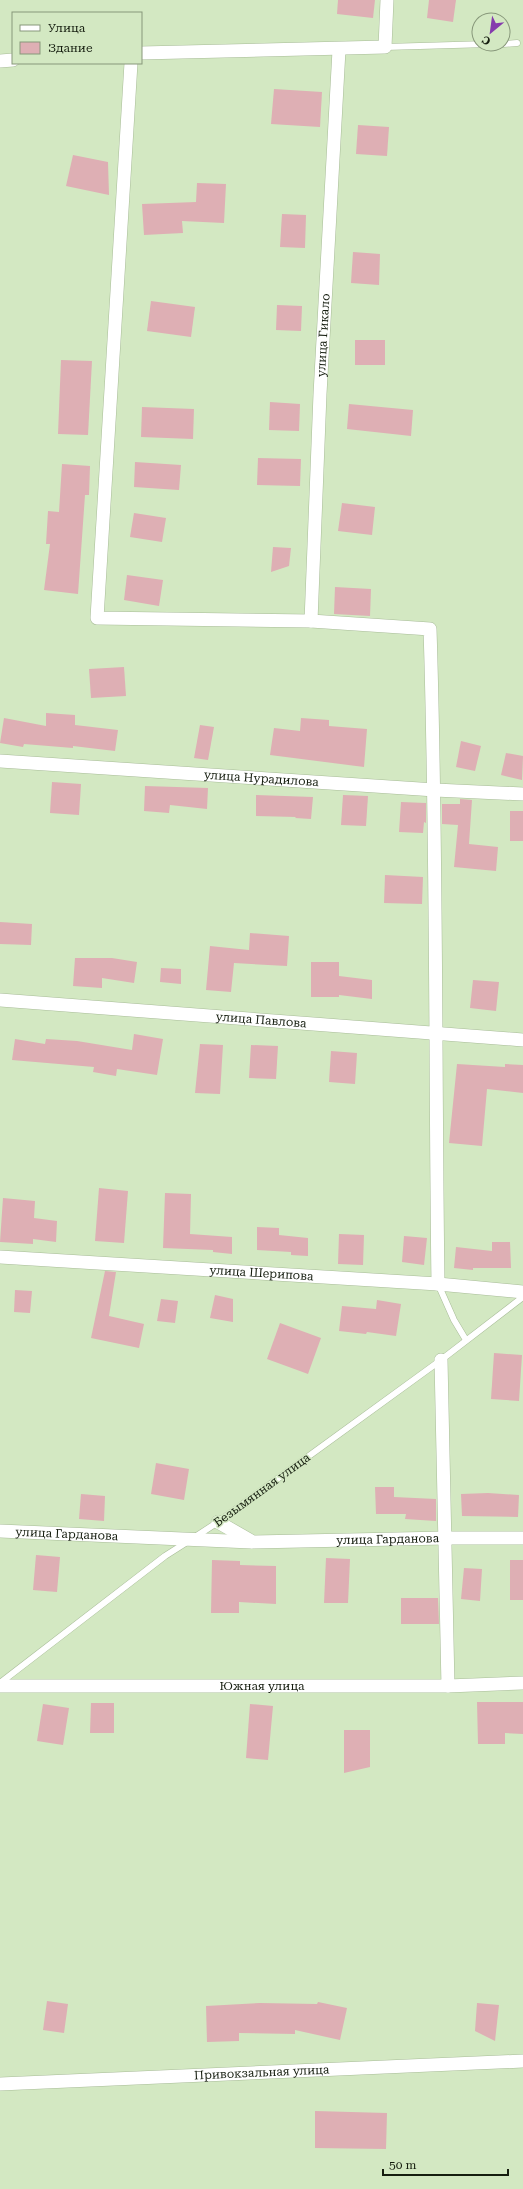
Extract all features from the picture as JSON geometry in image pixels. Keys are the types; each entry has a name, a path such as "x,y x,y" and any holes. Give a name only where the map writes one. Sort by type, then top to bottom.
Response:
{"street":[{"path":"142,53 339,50 385,47 387,0"},
{"name":"улица Гикало","path":"311,621 320,394 339,50"},
{"path":"0,61 12,60"},
{"path":"131,64 97,618 311,621 430,629 435,790 434,1032 438,1284"},
{"name":"улица Нурадилова","path":"0,761 435,790 523,794"},
{"name":"улица Павлова","path":"0,1000 523,1040"},
{"name":"улица Шерипова","path":"0,1256 438,1284 523,1292"},
{"path":"441,1360 448,1686"},
{"path":"218,1522 253,1542"},
{"name":"улица Гарданова","path":"0,1530 253,1542 523,1538"},
{"name":"Южная улица","path":"0,1686 448,1686 523,1684"},
{"name":"Привокзальная улица","path":"0,2084 523,2061"}],"lane":[{"path":"511,43 517,43"},
{"path":"385,47 471,44"},
{"path":"438,1284 454,1320 466,1340"},
{"name":"Безымянная улица","path":"0,1683 165,1556 218,1522 441,1360 523,1297"}],"building":[{"path":"338,0 375,0 373,18 337,14"},
{"path":"429,0 456,0 453,22 427,18"},
{"path":"274,89 322,92 320,127 271,124"},
{"path":"358,125 389,127 387,156 356,154"},
{"path":"73,155 108,162 109,195 66,186"},
{"path":"197,183 226,184 224,223 182,221 183,233 144,235 142,204 196,202"},
{"path":"282,214 306,215 305,248 280,247"},
{"path":"353,252 380,254 379,285 351,283"},
{"path":"151,301 195,307 191,337 147,331"},
{"path":"277,305 302,306 301,331 276,330"},
{"path":"355,340 385,340 385,365 355,365"},
{"path":"61,360 92,361 88,435 58,434"},
{"path":"270,402 300,404 299,431 269,430"},
{"path":"349,404 413,410 411,436 347,429"},
{"path":"142,407 194,409 193,439 141,437"},
{"path":"258,458 301,459 300,486 257,485"},
{"path":"135,462 181,465 179,490 134,487"},
{"path":"62,464 90,466 89,495 85,495 78,594 44,590 50,544 46,544 48,511 59,512"},
{"path":"342,503 375,507 372,535 338,531"},
{"path":"134,513 166,518 162,542 130,537"},
{"path":"273,547 291,548 289,566 271,572"},
{"path":"127,575 163,580 159,606 124,600"},
{"path":"335,587 371,589 370,616 334,614"},
{"path":"124,667 126,696 91,698 89,669"},
{"path":"46,713 75,715 75,725 118,730 115,751 73,746 73,748 24,744 23,747 0,743 4,718 46,726"},
{"path":"301,718 329,720 329,726 367,729 364,767 270,755 274,728 300,731"},
{"path":"200,725 214,727 208,760 194,758"},
{"path":"461,741 481,746 475,771 456,767"},
{"path":"506,753 523,756 522,780 501,775"},
{"path":"52,782 81,784 79,815 50,813"},
{"path":"145,786 208,788 207,809 170,805 169,813 144,811"},
{"path":"256,795 313,797 311,819 256,816"},
{"path":"343,795 368,796 366,826 341,825"},
{"path":"460,799 472,800 469,844 498,847 496,871 454,867 458,825 442,824 442,804 460,804"},
{"path":"401,802 426,803 426,823 424,822 423,833 399,832"},
{"path":"510,811 523,811 523,841 510,841"},
{"path":"385,875 423,877 422,904 384,903"},
{"path":"0,922 32,924 31,945 0,944"},
{"path":"250,933 289,936 287,966 234,963 231,992 206,990 210,946 249,950"},
{"path":"75,958 112,958 137,962 134,983 102,978 102,988 73,986"},
{"path":"311,962 339,962 339,976 372,980 372,999 339,995 339,997 311,997"},
{"path":"161,968 181,969 181,984 160,982"},
{"path":"473,980 499,982 496,1011 470,1008"},
{"path":"134,1034 163,1039 157,1075 117,1069 116,1076 93,1072 94,1067 12,1060 15,1039 45,1044 46,1039 77,1041 132,1050"},
{"path":"200,1044 223,1045 220,1094 195,1093"},
{"path":"251,1045 278,1046 276,1079 249,1078"},
{"path":"331,1051 357,1053 355,1084 329,1082"},
{"path":"457,1064 505,1067 505,1064 523,1065 523,1093 487,1089 482,1146 449,1143"},
{"path":"99,1188 128,1191 124,1243 95,1241"},
{"path":"165,1193 191,1194 190,1234 232,1237 232,1254 213,1252 213,1250 163,1248"},
{"path":"3,1198 35,1201 34,1218 57,1221 56,1242 33,1239 33,1244 0,1242"},
{"path":"257,1227 279,1228 279,1235 308,1238 308,1256 291,1255 291,1252 257,1250"},
{"path":"339,1234 364,1235 363,1265 338,1264"},
{"path":"404,1236 427,1238 424,1265 402,1262"},
{"path":"492,1242 510,1242 511,1268 473,1268 473,1270 454,1268 456,1247 492,1251"},
{"path":"105,1271 116,1272 109,1316 144,1324 139,1348 91,1338"},
{"path":"15,1290 32,1291 30,1313 14,1312"},
{"path":"215,1295 233,1299 233,1322 210,1318"},
{"path":"161,1299 178,1301 175,1323 157,1321"},
{"path":"377,1300 401,1304 396,1336 367,1332 366,1334 339,1331 342,1306 376,1309"},
{"path":"280,1323 321,1338 308,1374 267,1359"},
{"path":"494,1353 522,1355 519,1401 491,1399"},
{"path":"156,1463 189,1469 184,1500 151,1494"},
{"path":"375,1487 394,1487 394,1497 436,1499 436,1521 405,1519 406,1514 376,1514"},
{"path":"488,1493 519,1495 518,1517 462,1516 461,1494"},
{"path":"81,1494 105,1496 104,1521 79,1519"},
{"path":"36,1555 60,1557 57,1592 33,1590"},
{"path":"326,1558 350,1559 348,1603 324,1603"},
{"path":"212,1560 240,1561 240,1565 276,1566 276,1604 239,1602 239,1613 211,1613"},
{"path":"510,1560 523,1560 523,1600 510,1600"},
{"path":"464,1568 482,1569 480,1601 461,1599"},
{"path":"401,1598 438,1598 439,1624 401,1624"},
{"path":"477,1702 523,1702 523,1734 505,1733 505,1744 478,1744"},
{"path":"91,1703 114,1703 114,1733 90,1733"},
{"path":"43,1704 69,1708 63,1745 37,1741"},
{"path":"250,1704 273,1706 268,1760 246,1758"},
{"path":"344,1730 370,1730 370,1767 344,1773"},
{"path":"47,2001 68,2004 64,2033 43,2030"},
{"path":"318,2002 347,2008 340,2040 295,2030 295,2034 239,2033 239,2041 207,2042 206,2006 260,2003 317,2004"},
{"path":"477,2003 499,2005 495,2041 475,2031"},
{"path":"315,2111 387,2113 386,2149 315,2148"}]}
